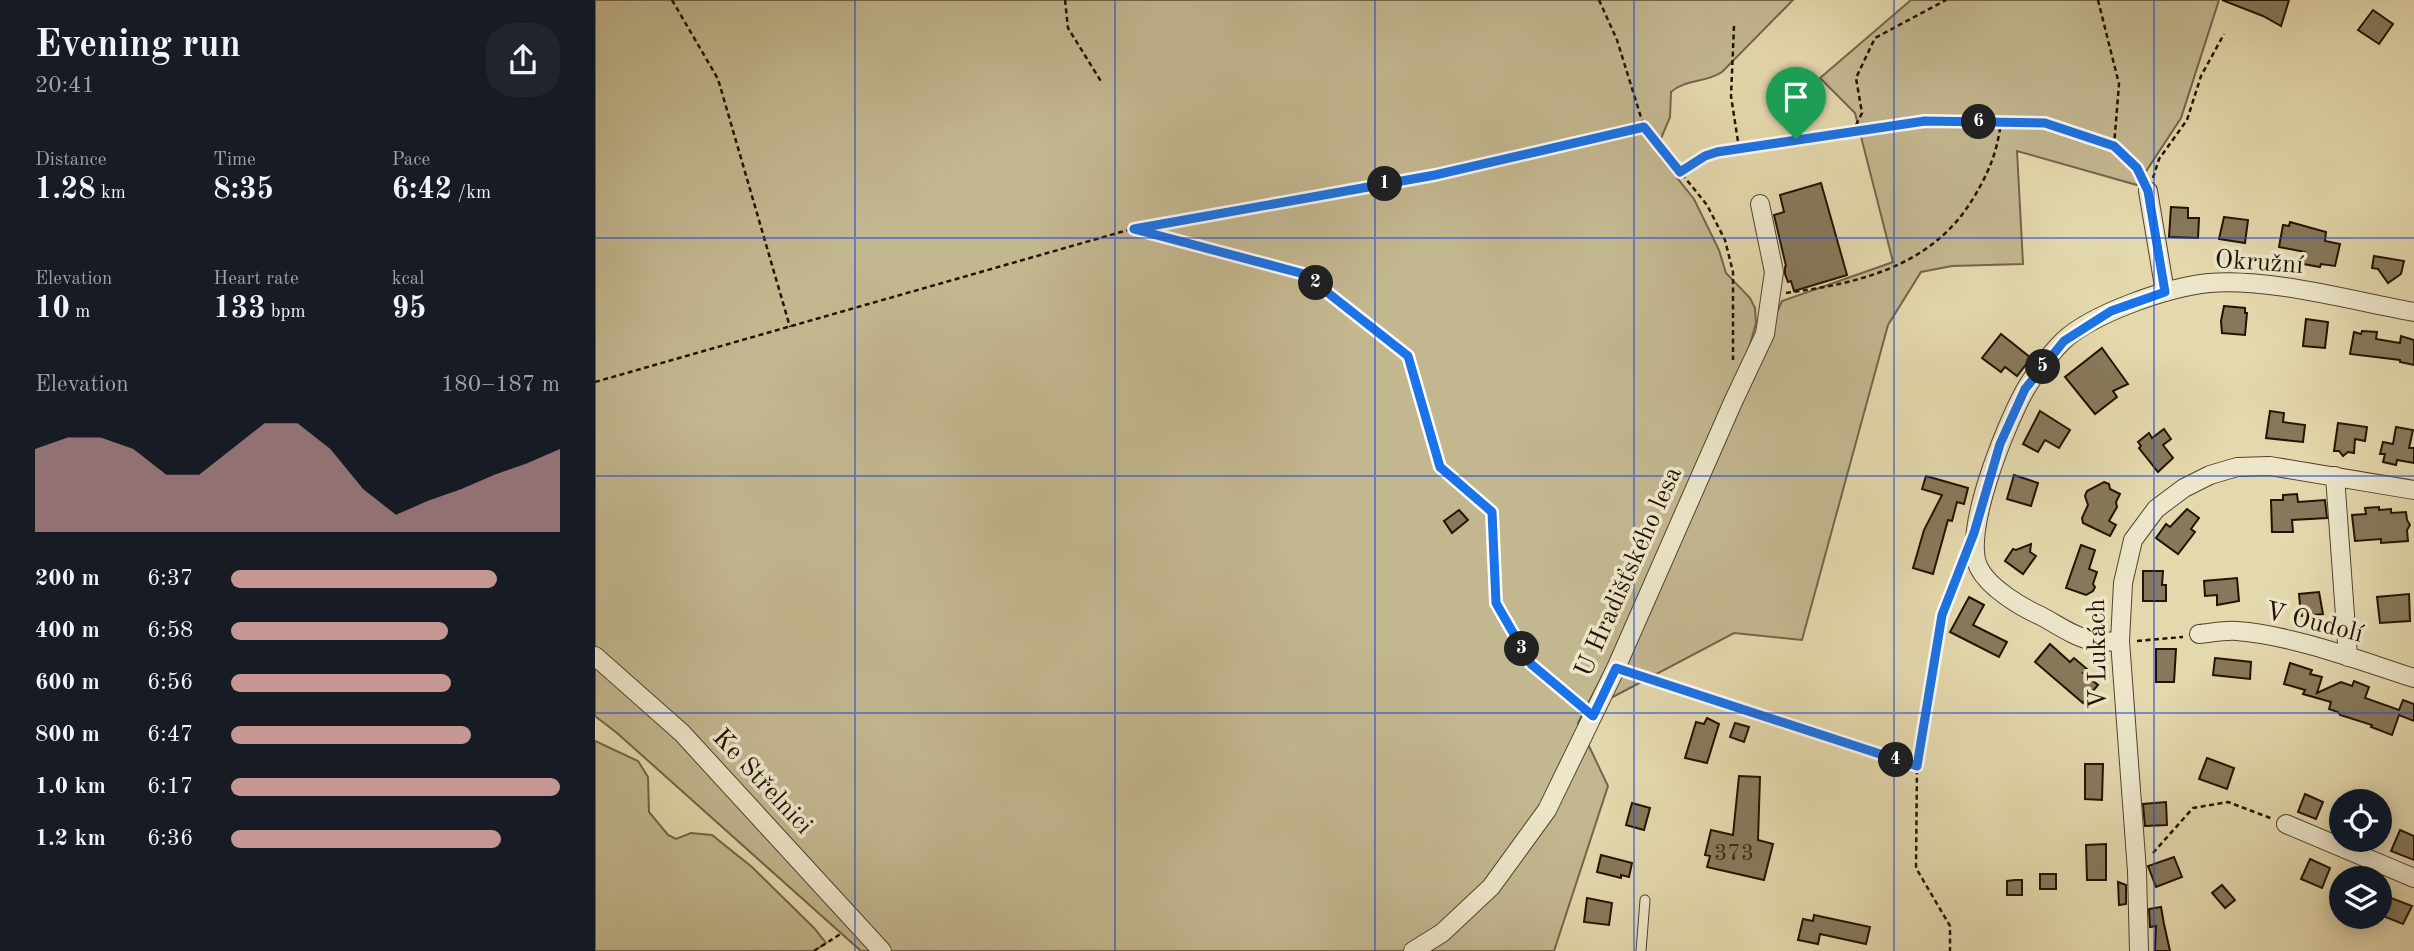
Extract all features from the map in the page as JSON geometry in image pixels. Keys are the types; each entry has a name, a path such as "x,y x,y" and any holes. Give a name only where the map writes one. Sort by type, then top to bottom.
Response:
{"street":[{"path":"2148,191 2165,292"},
{"name":"U Hradišťského lesa","path":"1413,951 1442,933 1491,887 1547,810 1616,668 1765,334 1774,272 1761,204"},
{"name":"Okružní","path":"2120,641 2095,642 2071,633 2001,593 1978,567 1974,533 2000,444 2025,389 2064,341 2111,311 2165,292 2209,283 2264,285 2414,312"},
{"name":"V Lukách","path":"2139,951 2137,871 2120,641 2123,583 2133,540 2156,509 2184,488 2237,467 2270,466 2414,490"},
{"path":"2335,476 2348,657"},
{"name":"V Oudolí","path":"2199,634 2235,631 2271,636 2414,678"},
{"name":"Ke Střelnici","path":"595,656 681,733 882,951"},
{"path":"2285,824 2414,878"}],"lane":[{"path":"1641,951 1645,900"}],"path":[{"path":"672,0 717,79 790,327"},
{"path":"1066,0 1068,28 1102,83"},
{"path":"1599,0 1616,40 1644,127 1707,205 1725,240 1734,293 1733,361"},
{"path":"1853,131 1862,113 1856,78 1875,38 1946,0"},
{"path":"2098,0 2119,84 2114,146"},
{"path":"1734,26 1731,96 1739,148"},
{"path":"2148,191 2159,159 2187,120 2201,76 2224,34"},
{"path":"1680,172 1705,156 1739,148 1925,121 2045,123 2114,146 2137,168 2148,191"},
{"path":"1771,296 1835,286 1899,266 1937,242 1968,207 1987,175 1997,150 2001,122"},
{"path":"595,382 1134,229 1435,175 1644,127"},
{"path":"1134,229 1304,274 1408,356 1440,467 1492,512 1496,603 1531,664 1593,716"},
{"path":"1950,951 1950,926 1916,868 1917,766 1942,615 1974,533"},
{"path":"2120,641 2150,641 2199,634"},
{"path":"1616,668 1917,766"},
{"path":"2137,871 2193,808 2228,802 2285,824"},
{"path":"814,951 856,923"}],"shaded area":[{"path":"595,0 1793,0 1722,72 1683,85 1671,92 1670,117 1657,148 1658,154 1694,199 1719,250 1726,273 1750,298 1755,308 1756,323 1746,359 1629,624 1578,723 1608,786 1554,951 861,951 595,716"},
{"path":"1911,0 2219,0 2181,118 2137,185 2017,151 2023,264 1952,266 1921,272 1888,325 1802,640 1734,633 1611,698 1782,301 1893,262 1855,113 1820,78"},
{"path":"595,741 638,761 648,777 649,812 668,835 676,839 691,833 712,835 752,867 826,943 814,951 595,951"}],"building":[{"path":"2222,0 2289,0 2281,26"},
{"path":"2373,10 2393,24 2379,44 2358,30"},
{"path":"1821,183 1847,275 1794,291 1785,274 1786,266 1774,215 1784,212 1780,195"},
{"path":"2171,207 2188,208 2188,218 2199,218 2198,238 2169,237"},
{"path":"2224,217 2248,220 2245,243 2219,239"},
{"path":"2290,222 2326,232 2325,241 2340,244 2335,266 2303,264 2305,252 2279,247 2283,225 2289,226"},
{"path":"2374,256 2404,261 2401,274 2388,283 2378,269 2372,268"},
{"path":"2224,306 2245,308 2245,335 2222,333"},
{"path":"2306,319 2328,322 2325,348 2303,346"},
{"path":"2362,331 2377,332 2376,339 2400,343 2401,336 2414,340 2414,365 2400,360 2350,354 2354,332 2361,334"},
{"path":"2001,334 2031,358 2017,376 2005,367 2001,372 1982,358"},
{"path":"2102,348 2128,384 2113,391 2117,397 2095,414 2065,377"},
{"path":"2040,411 2070,430 2059,448 2045,440 2038,452 2023,444"},
{"path":"2270,411 2284,413 2283,422 2305,425 2303,442 2266,438"},
{"path":"2338,423 2367,427 2365,441 2355,439 2354,453 2348,452 2343,456 2339,451 2334,451"},
{"path":"2396,427 2413,430 2409,448 2414,448 2414,463 2397,460 2396,465 2383,462 2385,454 2380,454 2383,442 2393,444"},
{"path":"2164,429 2171,439 2163,445 2173,458 2158,472 2139,448 2141,446 2138,442 2149,433 2152,438"},
{"path":"2014,475 2038,483 2031,506 2007,499"},
{"path":"1926,476 1968,488 1964,504 1957,502 1952,521 1948,520 1933,574 1913,568 1924,530 1942,495 1922,489"},
{"path":"2104,482 2120,494 2117,507 2109,521 2116,525 2110,536 2083,523 2082,518 2088,505 2085,496 2087,491"},
{"path":"2297,494 2298,502 2325,500 2327,518 2292,520 2293,532 2272,532 2271,500 2283,500 2283,495"},
{"path":"2379,507 2379,510 2391,509 2391,513 2406,512 2410,525 2407,530 2408,541 2355,541 2352,515 2366,514 2365,508"},
{"path":"2187,509 2199,518 2191,529 2195,532 2178,554 2156,538 2166,524 2170,527"},
{"path":"1459,510 1468,520 1452,533 1444,521"},
{"path":"2031,544 2030,552 2036,556 2023,574 2005,561 2013,549"},
{"path":"2081,545 2095,550 2089,569 2097,572 2093,584 2095,587 2086,595 2066,588"},
{"path":"2143,571 2163,571 2162,585 2166,585 2166,601 2143,601"},
{"path":"2237,578 2239,601 2217,605 2217,595 2205,596 2204,581"},
{"path":"2319,592 2323,614 2301,616 2299,594"},
{"path":"2409,594 2410,621 2380,623 2377,597"},
{"path":"1969,597 1984,605 1973,625 2007,642 1999,657 1950,632"},
{"path":"2050,644 2070,662 2074,658 2087,669 2083,673 2098,685 2083,703 2035,662"},
{"path":"2156,649 2176,649 2174,682 2156,682"},
{"path":"2215,658 2251,662 2250,679 2213,675"},
{"path":"2290,663 2312,670 2310,674 2322,677 2317,693 2341,682 2352,686 2354,681 2369,687 2365,698 2399,710 2403,700 2414,704 2414,721 2399,715 2392,735 2371,727 2372,725 2340,715 2329,709 2331,702 2303,694 2305,690 2284,684"},
{"path":"1707,718 1719,724 1707,763 1685,758 1696,722 1704,724"},
{"path":"1735,723 1749,727 1744,742 1730,737"},
{"path":"2207,758 2234,768 2227,789 2199,779"},
{"path":"2085,764 2103,764 2102,800 2085,799"},
{"path":"1739,776 1760,777 1758,840 1773,844 1764,880 1707,867 1710,856 1705,855 1711,830 1733,835"},
{"path":"2305,794 2323,802 2316,819 2298,812"},
{"path":"2166,802 2167,825 2145,826 2143,804"},
{"path":"1632,803 1650,808 1644,830 1626,825"},
{"path":"2400,830 2414,836 2414,860 2392,851"},
{"path":"2106,844 2106,880 2087,880 2086,845"},
{"path":"1601,855 1632,863 1629,877 1621,875 1621,878 1597,872"},
{"path":"2174,857 2182,877 2156,887 2148,866"},
{"path":"2310,859 2329,868 2322,888 2301,879"},
{"path":"2040,874 2056,874 2056,889 2040,889"},
{"path":"2022,880 2022,895 2007,895 2007,881"},
{"path":"2118,882 2126,885 2126,904 2119,905"},
{"path":"2222,885 2235,900 2225,908 2212,893"},
{"path":"1587,898 1612,903 1609,925 1584,922"},
{"path":"2392,898 2412,906 2403,924 2392,920"},
{"path":"2161,907 2170,951 2155,951 2156,926 2150,927 2149,909"},
{"path":"1814,915 1870,927 1866,944 1820,934 1818,944 1798,940 1803,919 1813,921"}],"route":[{"path":"1925,121 2045,123 2114,146 2137,168 2148,191 2165,292 2111,311 2064,341 2025,389 2000,444 1974,533 1942,615 1917,766 1616,668 1593,716 1531,664 1496,603 1492,512 1440,467 1408,356 1304,274 1134,229 1435,175 1644,127 1680,172 1705,156 1717,152 1796,139 1925,121"}]}
